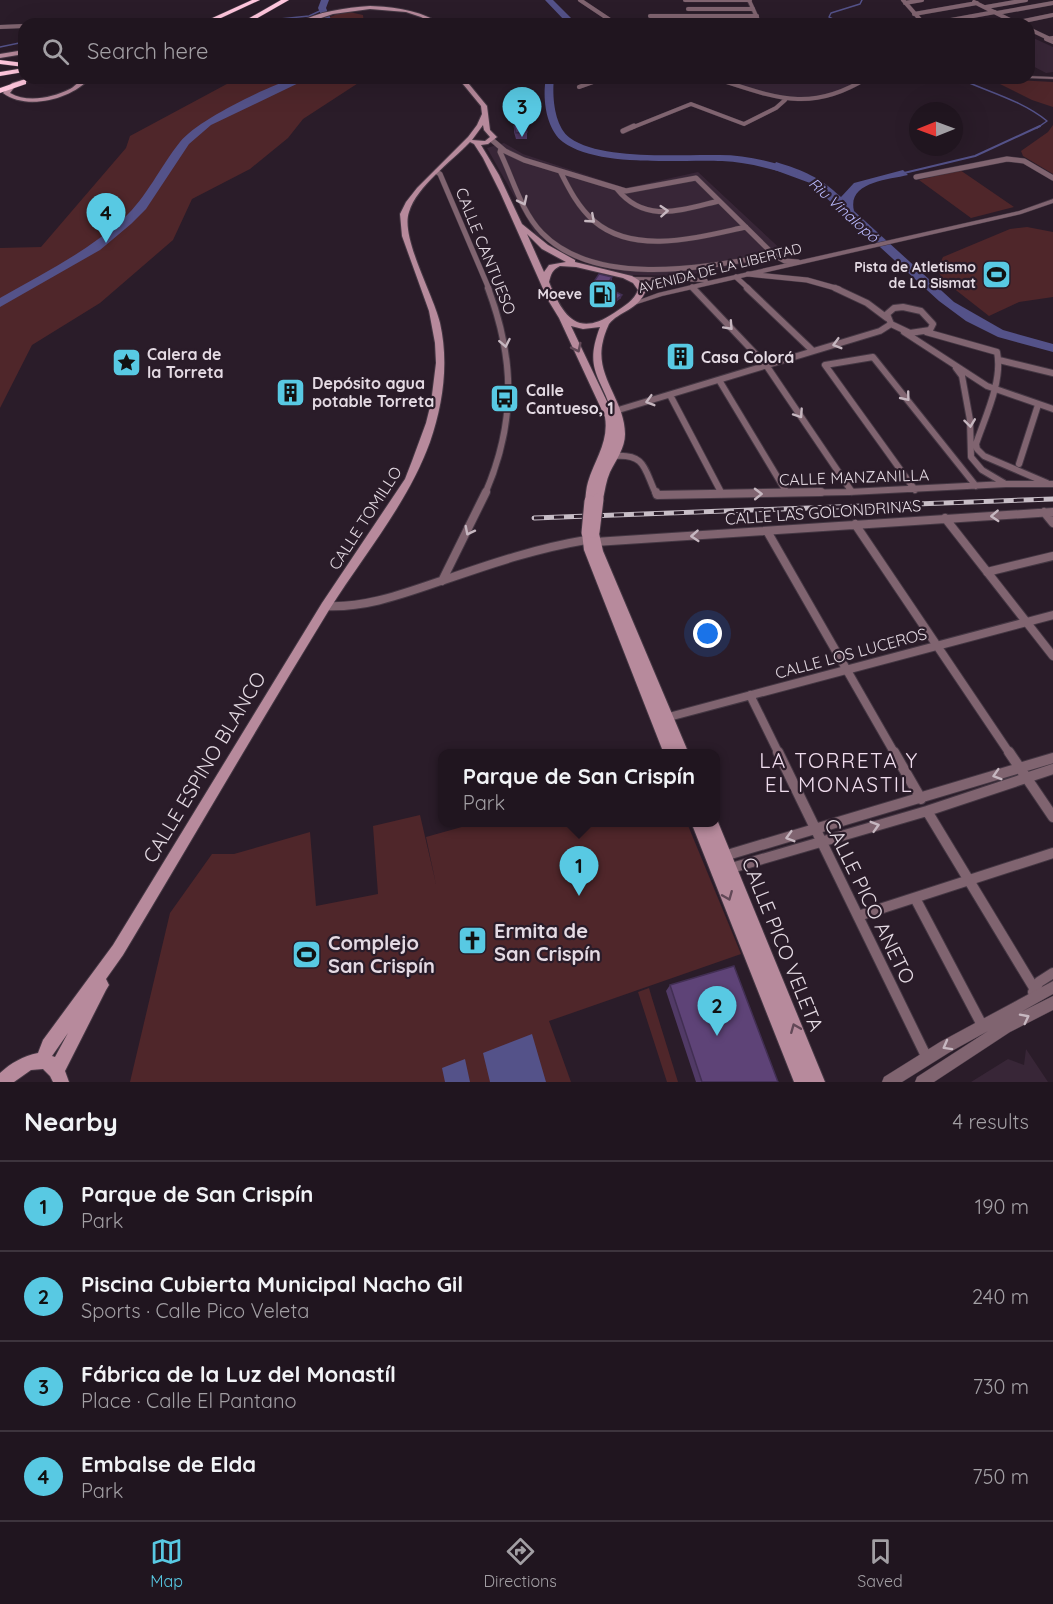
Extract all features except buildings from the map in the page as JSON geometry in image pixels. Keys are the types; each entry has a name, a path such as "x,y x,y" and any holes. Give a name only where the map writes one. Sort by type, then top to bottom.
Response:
{"highway":[{"path":"216,18 257,0"},
{"path":"228,18 266,0"},
{"path":"253,18 286,0"},
{"path":"0,62 18,64"},
{"path":"0,74 18,71"},
{"path":"0,79 18,79"},
{"path":"3,91 18,83"}],"main road":[{"path":"312,18 331,10 363,4 393,4 422,12 430,18"},
{"path":"0,56 18,53"},
{"path":"18,84 12,92 19,98"},
{"path":"3,91 9,96 39,99 62,94 81,84"},
{"path":"465,84 486,112 489,133 493,135 483,146 484,154"},
{"path":"473,139 486,112"},
{"path":"473,139 489,133"},
{"path":"473,139 489,142"},
{"path":"473,139 484,154 560,314 615,411 620,436 615,456 594,500"},
{"name":"CALLE TOMILLO","path":"326,606 409,480 427,439 437,405 440,367 438,333 404,219 411,200 460,148 473,139"},
{"path":"512,212 534,239 575,264 634,279 642,290 640,297 634,303 606,322 595,326 580,326 560,314"},
{"path":"545,282 547,272 554,266 575,264"},
{"path":"606,322 596,353 598,382 612,427 609,447 593,482 591,537 663,719 670,749"},
{"name":"CALLE ESPINO BLANCO","path":"52,1069 118,950 326,606"},
{"path":"663,719 681,749"},
{"name":"CALLE PICO VELETA","path":"701,827 721,864 817,1082"},
{"name":"CALLE PICO VELETA","path":"712,827 721,864 802,1082"},
{"path":"2,1082 22,1065 34,1061 52,1069"}],"street":[{"path":"580,0 607,18"},
{"path":"650,16 690,16 757,16 749,0 685,0 690,16"},
{"path":"904,1 922,0"},
{"path":"970,0 1006,18"},
{"path":"985,7 1026,0"},
{"path":"904,1 918,18"},
{"path":"914,14 977,3"},
{"path":"966,18 1053,3"},
{"path":"688,9 753,9"},
{"path":"1035,19 1053,15"},
{"path":"1041,18 1053,23"},
{"path":"0,27 18,26"},
{"path":"1035,32 1051,39"},
{"path":"1035,76 1053,77"},
{"path":"579,87 587,84"},
{"path":"733,84 785,100 814,100 858,84"},
{"path":"623,130 691,104 744,124 776,108 785,100"},
{"path":"489,142 524,160 626,191 696,178 774,255 786,261 798,262"},
{"path":"501,148 500,152 526,208 541,231 558,245 590,260 633,270 669,272 716,267 774,255"},
{"path":"916,177 1007,159 1024,161 1053,178"},
{"path":"507,168 509,164 524,160"},
{"path":"560,171 580,210 596,225 629,238 677,240 746,227"},
{"name":"CALLE CANTUESO","path":"437,172 440,174 484,276 501,324 508,362 509,403 498,461 485,499 442,581"},
{"path":"617,189 631,205 644,211 661,212 719,201"},
{"path":"1021,212 1053,201"},
{"path":"1021,212 1053,209"},
{"name":"AVENIDA DE LA LIBERTAD","path":"634,303 742,275 1021,212"},
{"path":"771,269 778,263 774,255"},
{"path":"789,265 787,270 789,274 797,278"},
{"path":"742,275 813,351"},
{"path":"634,279 689,281 742,275 797,278 826,285 874,307 890,310 903,307 916,309 928,315 933,324 948,336"},
{"path":"692,287 766,365 852,492"},
{"path":"874,307 904,332 979,382 994,390 1053,409"},
{"path":"615,411 880,331 889,321 890,310"},
{"path":"924,345 921,339 933,324"},
{"path":"904,332 948,336 997,352 999,360 994,390"},
{"path":"915,490 825,365 873,357 976,486"},
{"path":"999,360 1053,373"},
{"path":"956,367 963,382 971,428 969,446 971,457 982,470 1006,484"},
{"path":"719,380 787,493"},
{"path":"963,382 979,382"},
{"name":"CALLE MANZANILLA","path":"994,390 976,444 977,449 984,456 1052,484"},
{"path":"670,395 722,494"},
{"path":"1019,464 1038,405"},
{"name":"CALLE MANZANILLA","path":"615,456 632,455 640,460 657,495 852,492 1006,484 1052,484"},
{"path":"1044,512 1053,523"},
{"name":"CALLE LAS GOLONDRINAS","path":"326,606 374,602 557,544 591,537 767,531 1053,512"},
{"path":"945,518 1053,656"},
{"path":"855,524 1053,817"},
{"path":"767,531 921,799"},
{"path":"987,572 1053,556"},
{"name":"CALLE LOS LUCEROS","path":"663,719 1053,615"},
{"name":"CALLE PICO ANETO","path":"750,695 927,1058"},
{"path":"721,864 815,830 1053,758"},
{"path":"721,864 821,841 927,811 1053,769"},
{"path":"927,811 1034,988"},
{"path":"858,916 1053,854"},
{"path":"915,898 983,1027"},
{"path":"1018,1007 1044,978 1053,973"},
{"path":"890,1082 927,1058 1053,987"},
{"path":"922,1082 1005,1028 1053,1003"}],"shaded area":[{"path":"345,11 363,15 363,18 327,18"},
{"path":"1035,39 1053,47 1053,72 1046,73 1035,67"},
{"path":"1053,82 1053,107 1032,100 1000,84"},
{"path":"227,84 357,84 303,119 288,138 250,169 192,199 173,240 100,303 32,345 0,408 0,248 41,247 126,148 130,136"},
{"path":"739,84 853,84 839,91 809,99 768,94"},
{"path":"1053,125 1053,174 1023,156 1021,151 1048,132"},
{"path":"504,143 523,154 626,188 698,172 788,256 683,276 631,275 577,259 536,235 487,148"},
{"path":"960,170 1014,207 971,218 919,180"},
{"name":"Pista de Atletismo de La Sismat","path":"1027,227 1053,232 1053,297 1019,302 989,316 943,280 937,269 943,257 1010,229"},
{"name":"Complejo San Crispín","path":"420,815 436,884 426,837 462,827 689,827 741,954 549,1021 571,1082 130,1082 170,913 212,854 234,854 310,832 316,906 378,894 373,826"},
{"path":"649,988 678,1082 667,1082 638,992"},
{"path":"1026,1049 1048,1082 971,1082 1008,1059 1024,1065"}],"water":[{"path":"776,162 811,175 841,197 854,183 903,170 908,175 880,181 862,188 853,201 854,211 954,302 1003,330 1053,344 1053,352 998,337 966,321 939,301 810,183 772,169"},
{"path":"532,1034 546,1082 490,1082 483,1053"},
{"path":"465,1059 470,1082 445,1082 442,1068"}],"waterway":[{"name":"Riu Vinalopó","path":"325,0 322,8 326,18"},
{"name":"Riu Vinalopó","path":"549,0 566,18"},
{"path":"831,18 829,17 831,13 860,4 862,0"},
{"path":"289,18 309,16 322,10"},
{"path":"0,47 18,43"},
{"name":"Riu Vinalopó","path":"0,303 96,248 127,222 142,207 185,142 208,123 286,84"},
{"name":"Riu Vinalopó","path":"550,84 552,114 557,127 568,141 583,148 621,156 740,159 794,172"},
{"path":"972,84 1015,102 1047,121 1040,126"},
{"path":"904,173 975,156 1040,126"}],"railway":[{"path":"534,518 1053,499"}],"place":[{"name":"Fábrica de la Luz del Monastíl","path":"522,137"},
{"name":"Embalse de Elda","path":"106,243"},
{"name":"Pista de Atletismo de La Sismat","path":"997,275"},
{"name":"Moeve","path":"603,294"},
{"name":"Casa Colorá","path":"680,357"},
{"name":"Calera de la Torreta","path":"126,363"},
{"name":"Depósito agua potable Torreta","path":"291,392"},
{"name":"Calle Cantueso, 1","path":"505,399"},
{"name":"Parque de San Crispín","path":"579,896"},
{"name":"Ermita de San Crispín","path":"473,941"},
{"name":"Complejo San Crispín","path":"307,954"},
{"name":"Piscina Cubierta Municipal Nacho Gil","path":"717,1036"}],"district":[{"name":"LA TORRETA Y EL MONASTIL","path":"839,772"}]}
